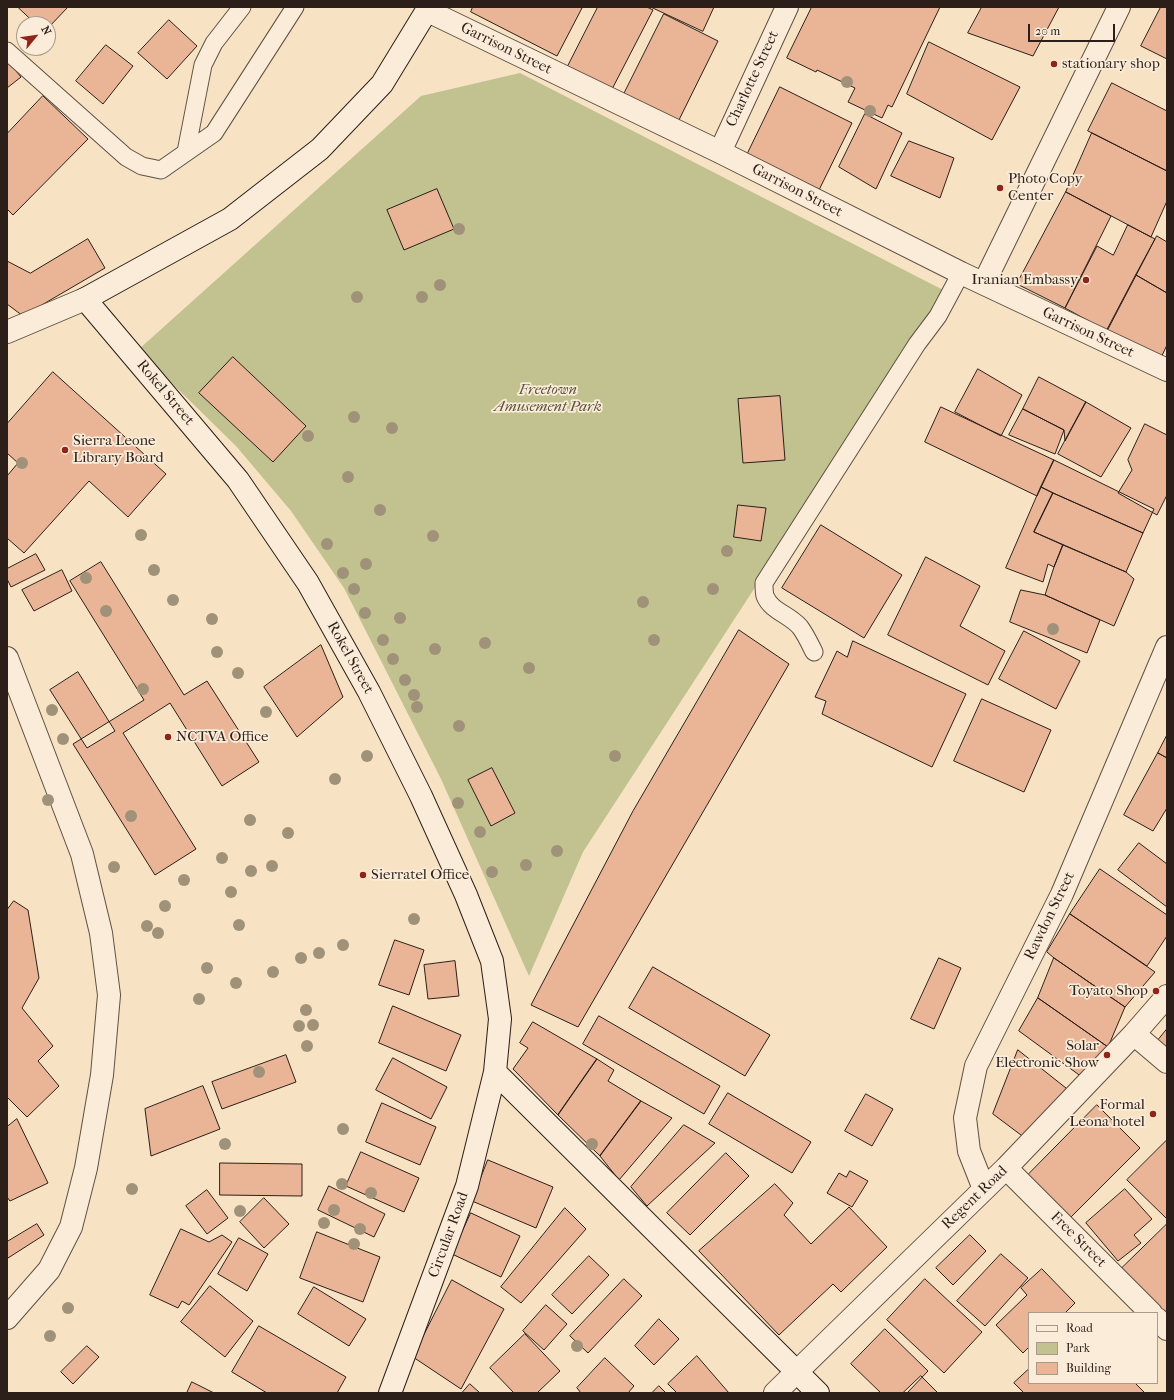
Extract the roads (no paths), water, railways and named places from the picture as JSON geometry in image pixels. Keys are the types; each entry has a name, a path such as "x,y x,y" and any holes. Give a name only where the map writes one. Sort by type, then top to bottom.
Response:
{"street":[{"name":"Charlotte Street","path":"720,152 787,7"},
{"path":"984,283 1118,7"},
{"name":"Garrison Street","path":"428,9 720,152 961,273 1167,370"},
{"path":"7,332 85,299 230,219 320,149 382,84 428,9"},
{"name":"Rokel Street","path":"85,299 238,480 308,583 369,692 424,803 466,895 492,961 500,1019 495,1072"},
{"name":"Rawdon Street","path":"984,1189 969,1151 965,1118 976,1066 1062,894 1167,647"},
{"path":"7,658 82,854 101,933 109,995 102,1075 86,1168 71,1227 49,1270 7,1318"},
{"name":"Regent Road","path":"775,1393 1006,1168 1134,1034 1167,996"},
{"path":"1134,1034 1167,1062"},
{"path":"495,1072 818,1393"},
{"name":"Circular Road","path":"392,1392 467,1186 495,1072"},
{"name":"Free Street","path":"1006,1168 1150,1312"},
{"path":"1158,1320 1167,1329"}],"lane":[{"path":"186,152 203,65 214,43 242,7"},
{"path":"7,51 126,157 142,166 161,170 214,133 295,7"},
{"path":"814,652 807,637 800,627 791,618 772,605 765,595 764,583 917,344 938,316 961,273"}],"place":[{"name":"stationary shop","path":"1054,64"},
{"name":"Photo Copy Center","path":"1000,188"},
{"name":"Iranian Embassy","path":"1086,280"},
{"name":"Sierra Leone Library Board","path":"65,450"},
{"name":"NCTVA Office","path":"168,737"},
{"name":"Sierratel Office","path":"363,875"},
{"name":"Toyato Shop","path":"1156,991"},
{"name":"Solar Electronic Show","path":"1107,1055"},
{"name":"Formal Leona hotel","path":"1153,1114"}],"park label":[{"name":"Freetown Amusement Park","path":"548,398"}]}
